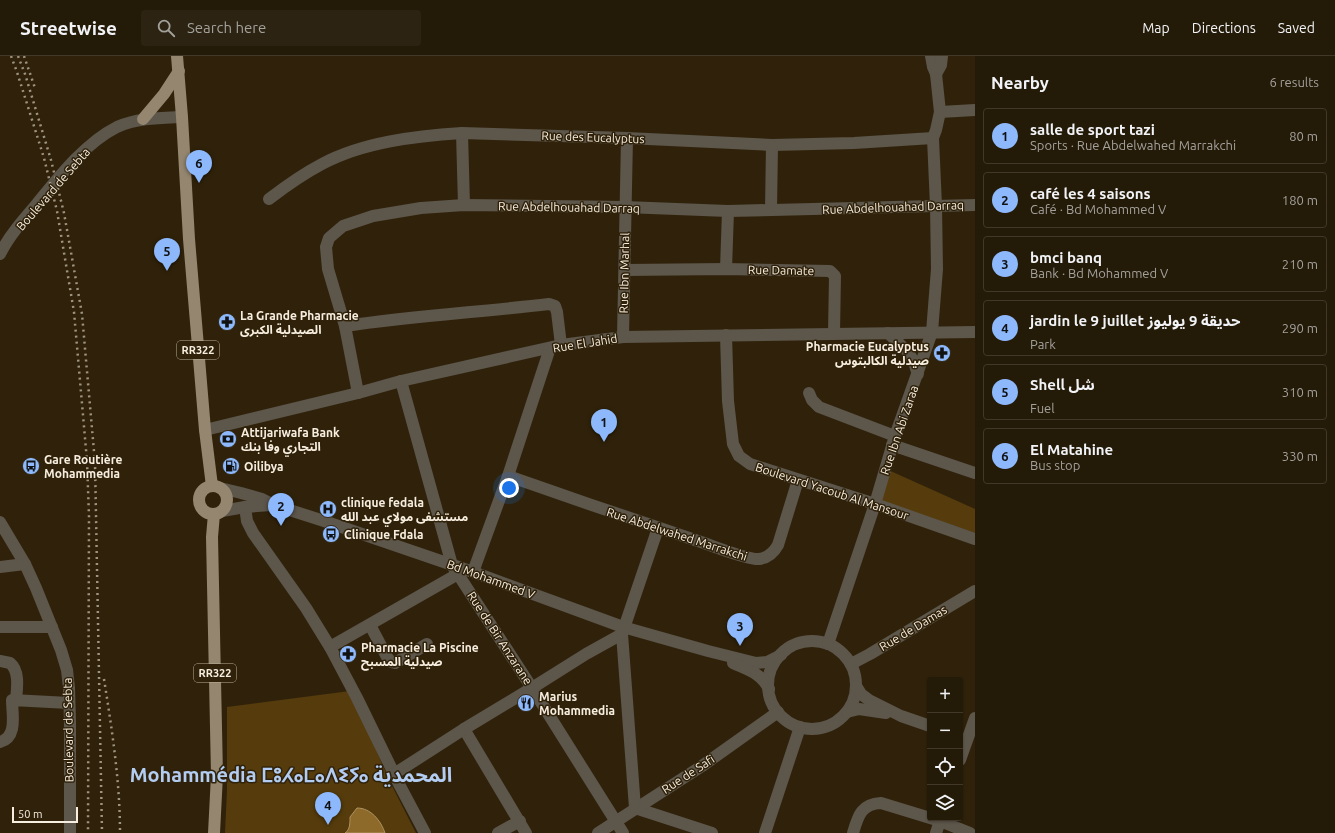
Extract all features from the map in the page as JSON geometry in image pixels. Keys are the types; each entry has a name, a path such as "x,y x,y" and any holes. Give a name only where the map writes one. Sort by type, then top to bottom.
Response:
{"main road":[{"name":"RR322","path":"178,56 189,240 205,430 216,487 226,495 227,499 226,504 218,512 212,537 217,775 214,833"},
{"path":"143,120 164,94 179,71"},
{"path":"216,487 204,490 201,494 200,504 205,511 218,512"}],"street":[{"path":"931,56 932,67 936,74"},
{"path":"936,74 941,65 942,56"},
{"name":"Rue Ibn Abi Zaraa","path":"828,644 875,504 893,441 932,332 937,269 933,138 940,112 936,74"},
{"path":"940,112 975,110"},
{"name":"Boulevard de Sebta","path":"0,254 12,235 47,192 92,144 117,127 132,122 182,117"},
{"path":"462,134 464,205"},
{"name":"Rue des Eucalyptus","path":"269,199 301,176 322,164 372,146 417,137 462,134 627,138 772,145 854,143 933,138"},
{"name":"Rue Ibn Marhal","path":"623,337 627,138"},
{"path":"771,210 772,145"},
{"name":"Rue Abdelhouahad Darraq","path":"358,393 344,326 328,269 326,256 327,243 334,233 343,226 373,216 421,208 464,205 625,207 728,211 975,205"},
{"path":"625,270 726,269 728,211"},
{"name":"Rue Damate","path":"726,269 830,271 836,276 834,333"},
{"path":"344,326 385,320 549,304 555,306 557,312 555,347 473,572"},
{"name":"Rue El Jahid","path":"205,430 358,393 401,381 555,347 623,337 975,332"},
{"path":"888,333 909,355 918,374"},
{"name":"Boulevard Yacoub Al Mansour","path":"726,335 728,401 733,444 737,453 742,459 750,464 875,504 975,539"},
{"name":"Rue de Bir Anzarane","path":"401,381 455,570 532,688 623,833"},
{"path":"809,393 812,400 819,406 893,441 975,473"},
{"name":"Rue Abdelwahed Marrakchi","path":"508,476 658,528 760,559 772,553 778,545 798,480"},
{"name":"Bd Mohammed V","path":"216,487 252,496 274,505 324,520 455,570 473,572 622,630 762,663 781,655"},
{"name":"Bd Mohammed V","path":"218,512 245,507 274,505"},
{"path":"245,507 247,521 253,532 306,608 330,647 425,833"},
{"name":"Boulevard de Sebta","path":"0,522 25,564 36,588 61,650 67,670 69,688 70,833"},
{"path":"658,528 622,630 634,808 712,833"},
{"path":"0,567 25,564"},
{"path":"330,647 370,624 455,570"},
{"name":"Rue de Damas","path":"851,664 975,591"},
{"path":"370,624 391,662 395,663 427,644"},
{"path":"0,627 52,627"},
{"path":"394,774 464,728 532,688 622,630"},
{"path":"816,641 828,644 841,652 851,664 856,679 855,696 847,712 839,720 820,728 810,729 800,727 788,721 778,712 772,701 769,689 769,677 773,665 781,655 791,647 803,642 816,641"},
{"name":"Bd Mohammed V","path":"708,651 758,675 765,681 769,689"},
{"path":"0,661 10,663 15,669 17,678 9,700 12,729 7,738 0,742"},
{"path":"856,686 864,697 901,716 927,725"},
{"path":"9,700 69,704"},
{"path":"847,712 859,709 901,716"},
{"name":"Rue de Safi","path":"598,833 634,808 702,766 778,712"},
{"path":"963,751 975,718"},
{"path":"765,833 800,727"},
{"path":"464,728 526,833"},
{"path":"853,833 858,816 868,806 877,803 927,816"},
{"path":"498,833 520,821"},
{"path":"936,833 940,821"},
{"path":"942,821 970,833"}],"shaded area":[{"path":"886,469 975,509 975,533 879,500"},
{"path":"350,691 391,784 416,833 225,833 227,790 227,707"},
{"path":"357,808 367,810 375,816 385,833 345,833 349,828 350,817"}],"railway":[{"path":"11,56 44,158 57,211 74,312 87,461 89,516 88,833"},
{"path":"18,56 25,74 51,160 64,213 82,314 95,463 102,833"},
{"path":"24,56 35,88"},
{"path":"104,679 113,736 120,814 120,833"}],"place":[{"name":"El Matahine","path":"199,183"},
{"name":"Shell شل","path":"167,271"},
{"name":"La Grande Pharmacie الصيدلية الكبرى","path":"227,322"},
{"name":"Pharmacie Eucalyptus صيدلية الكالبتوس","path":"942,353"},
{"name":"Attijariwafa Bank التجاري وفا بنك","path":"228,439"},
{"name":"salle de sport tazi","path":"604,442"},
{"name":"Gare Routière Mohammedia","path":"31,466"},
{"name":"Oilibya","path":"231,466"},
{"name":"clinique fedala مستشفى مولاي عبد الله","path":"328,509"},
{"name":"café les 4 saisons","path":"281,526"},
{"name":"Clinique Fdala","path":"331,534"},
{"name":"bmci banq","path":"740,646"},
{"name":"Pharmacie La Piscine صيدلية المسبح","path":"348,654"},
{"name":"Marius Mohammedia","path":"526,703"},
{"name":"jardin le 9 juillet حديقة 9 يوليوز","path":"328,825"}],"district":[{"name":"Mohammédia ⵎⵓⵃⴰⵎⴰⴷⵉⵢⴰ المحمدية","path":"291,774"}]}
